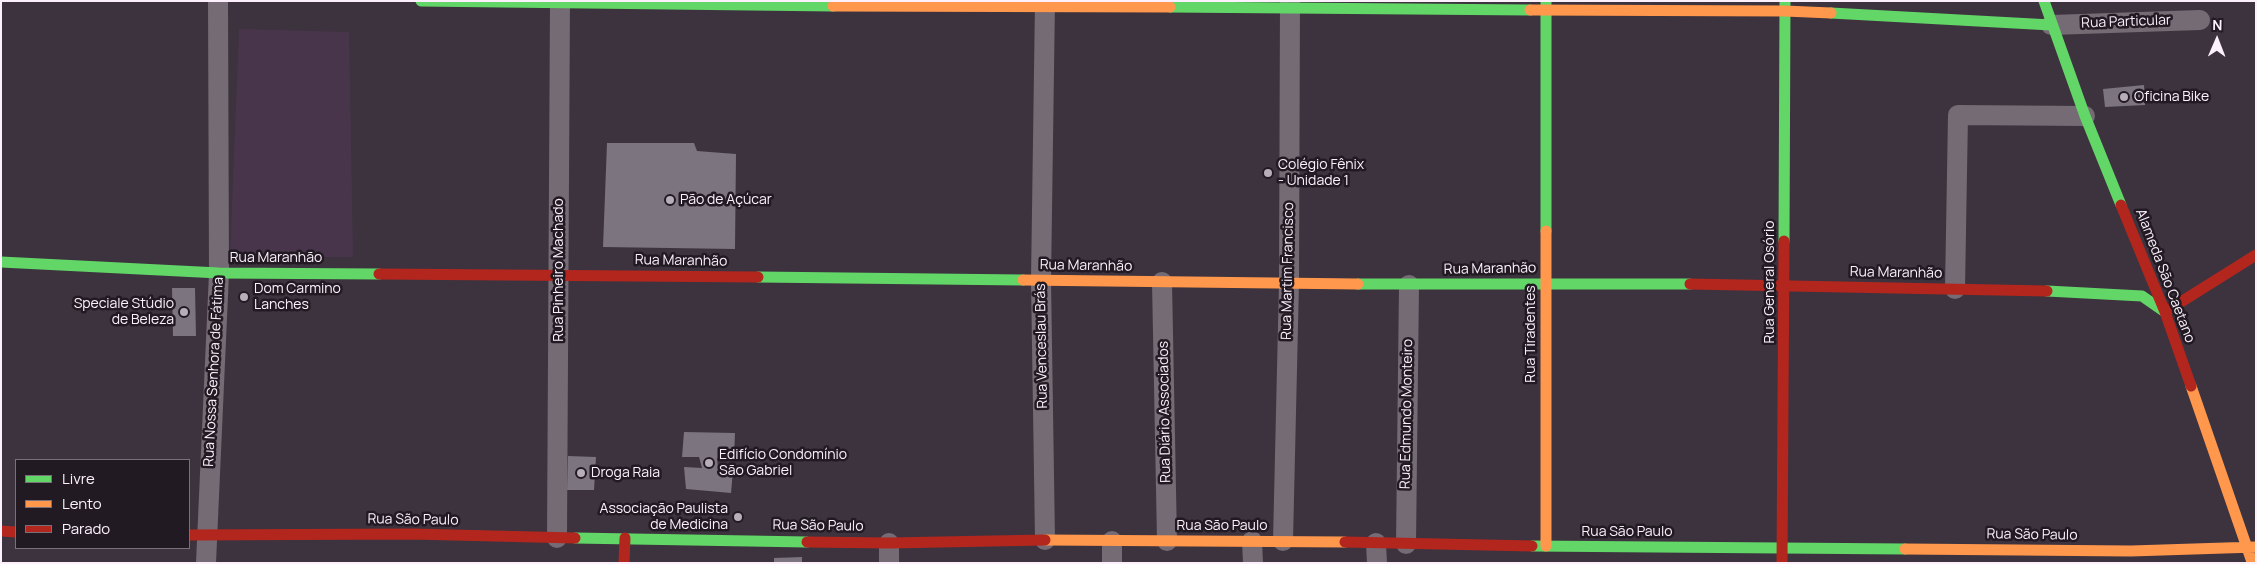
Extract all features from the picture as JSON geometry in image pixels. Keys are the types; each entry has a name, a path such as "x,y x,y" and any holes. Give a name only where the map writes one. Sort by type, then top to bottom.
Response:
{"street":[{"name":"Rua Nossa Senhora de Fátima","path":"206,563 198,535 219,273 218,1"},
{"path":"422,1 1785,6 2051,25"},
{"name":"Alameda São Caetano","path":"2044,1 2085,116 2165,312 2251,547 2252,563"},
{"name":"Rua Pinheiro Machado","path":"557,538 560,3"},
{"name":"Rua Venceslau Brás","path":"1045,4 1041,280 1045,540"},
{"name":"Rua Martim Francisco","path":"1283,541 1288,283 1290,4"},
{"name":"Rua Tiradentes","path":"1546,6 1546,546"},
{"name":"Rua General Osório","path":"1782,563 1785,285 1785,6"},
{"name":"Rua Particular","path":"2051,25 2200,20"},
{"path":"1955,289 1958,115 2085,116"},
{"path":"2165,312 2256,255"},
{"name":"Rua Maranhão","path":"1,262 219,273 1041,280 1409,286 1546,283 1785,285 2142,296 2165,312"},
{"name":"Rua Diário Associados","path":"1162,282 1168,541"},
{"name":"Rua Edmundo Monteiro","path":"1406,544 1409,286"},
{"path":"1,531 15,532"},
{"name":"Rua São Paulo","path":"198,535 412,534 625,538 889,553 1045,540 1283,541 1376,553 1406,544 1546,546 1604,555 1782,547 1955,556 2131,557 2251,547"},
{"path":"624,563 625,538"},
{"path":"1112,541 1112,563"},
{"path":"1252,541 1253,563"}],"shaded area":[{"path":"239,29 349,32 353,257 230,257"}],"building":[{"name":"Oficina Bike","path":"2144,85 2145,105 2105,107 2103,89"},
{"name":"Pão de Açúcar","path":"607,143 694,143 697,151 736,154 735,249 603,247"},
{"name":"Speciale Stúdio de Beleza","path":"172,288 195,288 196,336 173,336"},
{"name":"Edifício Condomínio São Gabriel","path":"684,432 735,433 734,458 717,458 718,468 733,470 731,493 686,489 684,467 702,468 699,457 682,457"},
{"name":"Droga Raia","path":"568,456 596,457 594,490 567,490"},
{"path":"802,557 802,563 774,563 774,558"}],"traffic: fast":[{"path":"421,1 833,6"},
{"path":"1546,1 1546,231"},
{"path":"1784,241 1785,1"},
{"path":"2044,1 2085,116 2121,205"},
{"path":"1170,7 1530,10"},
{"path":"1831,13 2051,25"},
{"path":"1,262 219,273 379,274"},
{"path":"758,277 1023,280"},
{"path":"1358,284 1690,284"},
{"path":"2047,291 2142,296 2165,312"},
{"path":"575,538 807,542"},
{"path":"1532,546 1905,549"}],"traffic: slow":[{"path":"833,6 1170,7"},
{"path":"1530,10 1785,11 1831,13"},
{"path":"1546,231 1546,546"},
{"path":"1023,280 1358,284"},
{"path":"2191,386 2252,562"},
{"path":"1045,540 1345,542"},
{"path":"1905,549 2131,551 2256,547"}],"traffic: jam":[{"path":"2121,205 2165,312 2191,386"},
{"path":"1782,563 1784,241"},
{"path":"2165,312 2256,255"},
{"path":"379,274 758,277"},
{"path":"1690,284 2047,291"},
{"path":"1,531 15,532"},
{"path":"190,535 412,534 575,538"},
{"path":"624,563 625,538"},
{"path":"807,542 889,543 1045,540"},
{"path":"1345,542 1532,546"}],"place":[{"name":"Oficina Bike","path":"2124,97"},
{"name":"Colégio Fênix - Unidade 1","path":"1268,173"},
{"name":"Pão de Açúcar","path":"670,200"},
{"name":"Dom Carmino Lanches","path":"244,297"},
{"name":"Speciale Stúdio de Beleza","path":"184,312"},
{"name":"Edifício Condomínio São Gabriel","path":"709,463"},
{"name":"Droga Raia","path":"581,473"},
{"name":"Associação Paulista de Medicina","path":"738,517"}]}
